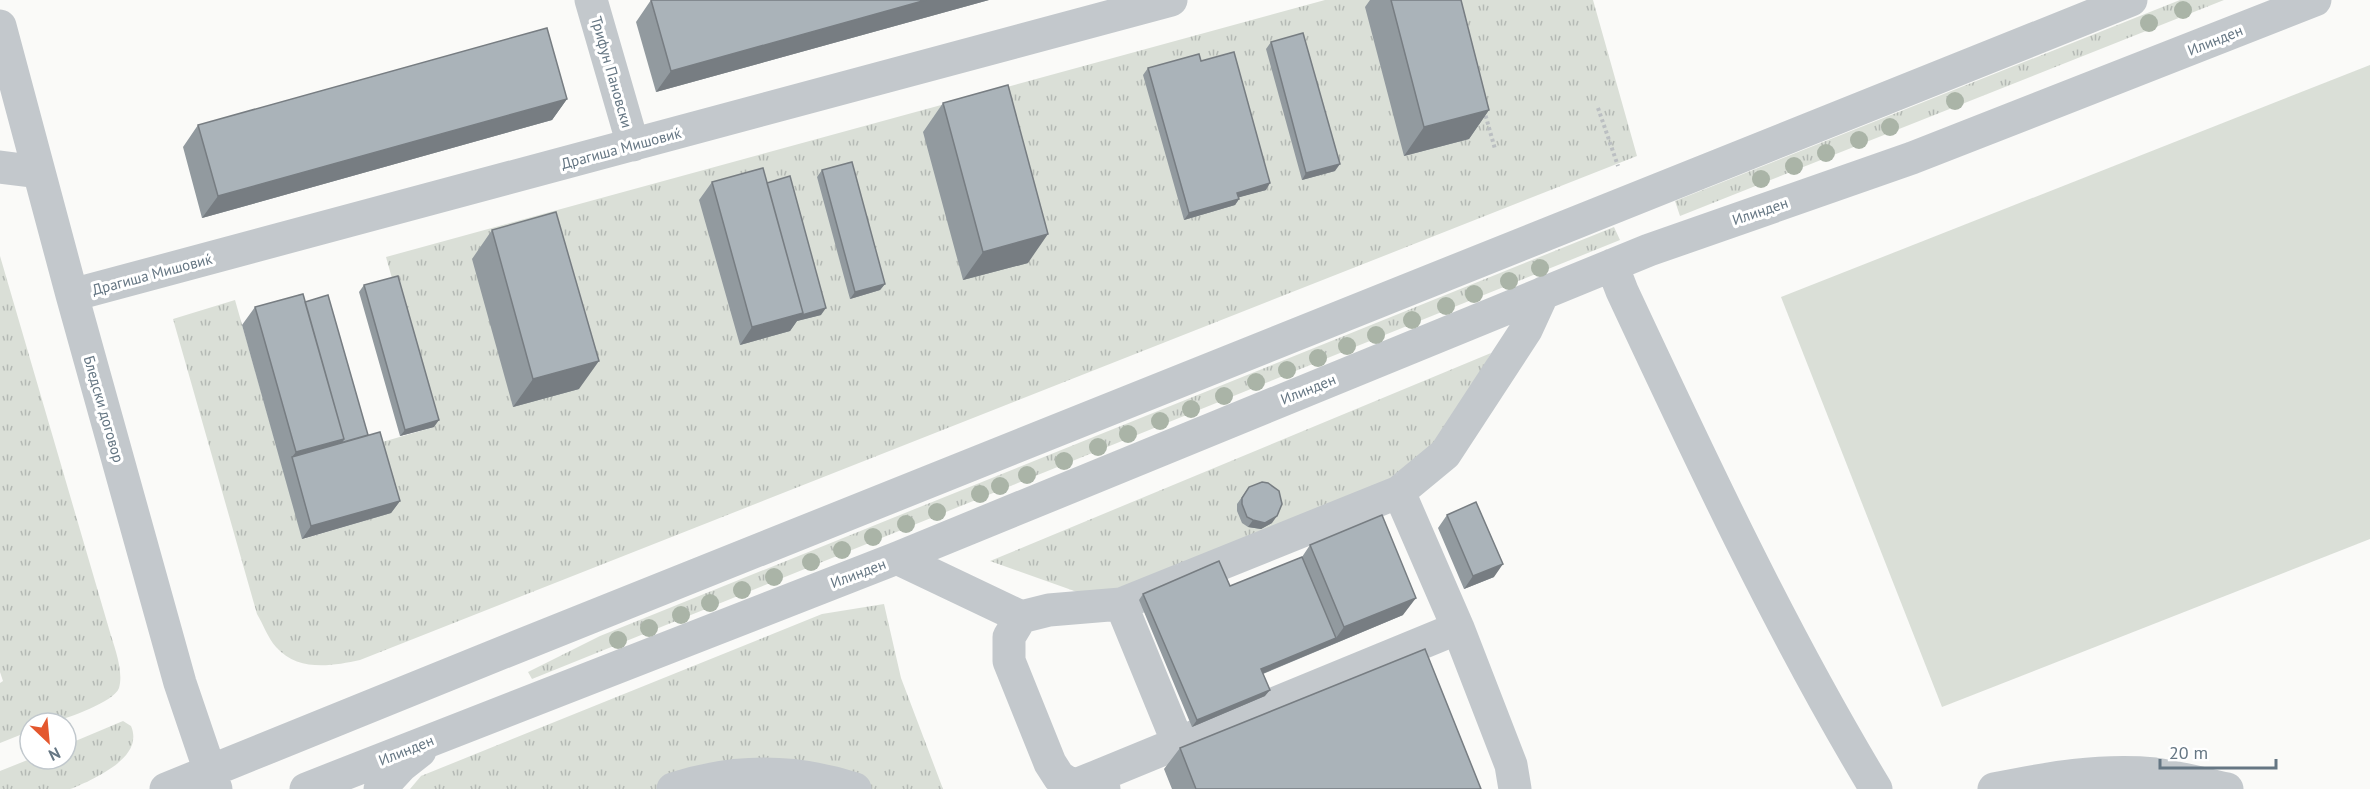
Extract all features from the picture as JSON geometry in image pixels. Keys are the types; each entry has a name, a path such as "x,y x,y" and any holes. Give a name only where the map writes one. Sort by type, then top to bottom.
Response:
{"street":[{"name":"Трифун Пановски","path":"591,0 633,145"},
{"name":"Драгиша Мишовиќ","path":"72,295 633,145 1088,11 1171,0"},
{"path":"166,789 213,780 1630,201 2131,0"},
{"name":"Илинден","path":"306,789 897,558 1649,250 1912,158 2315,0"},
{"name":"Бледски договор","path":"0,26 180,683 213,780"},
{"path":"0,167 39,172"},
{"path":"1612,265 1704,466 1792,639 1876,789"},
{"path":"897,558 1021,617 1049,610 1121,604 1399,492 1445,454 1526,330 1543,293"},
{"path":"1399,492 1458,628 1511,765 1515,789"},
{"path":"1121,604 1178,743"},
{"path":"1021,617 1009,637 1009,661 1050,763 1059,777 1085,785 1178,743 1458,628"},
{"path":"380,789 401,765 439,736"},
{"path":"1994,789 2058,776 2108,772 2156,774 2227,789"},
{"path":"673,789 729,776 764,774 799,775 855,789"}],"path":[{"path":"1482,103 1495,149"},
{"path":"1598,108 1630,201"}],"green space":[{"path":"1325,0 1593,0 1637,156 360,660 327,665 305,664 285,655 270,639 257,614 173,319 235,300 303,539 390,513 372,445 434,427 386,257"},
{"path":"2180,0 2224,0 1680,216 1675,201"},
{"path":"2370,65 2370,539 1942,707 1781,297"},
{"path":"1614,227 1620,240 532,679 528,672 600,636"},
{"path":"0,256 116,651 120,681 119,688 109,699 78,713 78,711 18,711 18,736 0,743 0,683 3,681 0,672"},
{"path":"1491,353 1447,436 1383,486 1108,596 1080,593 990,561"},
{"path":"884,604 901,678 943,789 410,789 421,776 822,614"},
{"path":"123,721 131,726 133,736 132,745 121,761 95,778 70,789 0,789 0,771 18,764 18,771 78,771 78,740"}],"building":[{"path":"651,0 926,0 671,71"},
{"path":"1391,0 1461,0 1489,110 1424,127"},
{"path":"547,28 567,99 218,196 198,125"},
{"path":"1303,33 1340,164 1306,173 1271,42"},
{"path":"1234,52 1270,183 1237,193 1239,199 1189,213 1148,68 1199,54 1201,61"},
{"path":"1008,85 1048,234 983,252 943,103"},
{"path":"852,162 885,284 855,292 822,170"},
{"path":"763,168 803,313 752,327 712,182"},
{"path":"790,176 826,308 802,315 767,183"},
{"path":"556,212 599,361 533,379 492,230"},
{"path":"398,276 439,420 405,430 364,285"},
{"path":"303,294 344,439 296,452 255,307"},
{"path":"328,295 368,435 340,443 344,439 305,302"},
{"path":"380,432 400,501 311,526 292,457"},
{"path":"1262,482 1268,483 1279,491 1282,504 1277,516 1265,523 1247,517 1242,504 1242,498 1249,487"},
{"path":"1476,502 1503,564 1473,576 1447,515"},
{"path":"1382,515 1416,598 1344,627 1310,545"},
{"path":"1302,557 1336,638 1261,669 1270,690 1197,720 1143,594 1219,561 1230,586"},
{"path":"1425,649 1481,789 1196,789 1180,748"}]}
